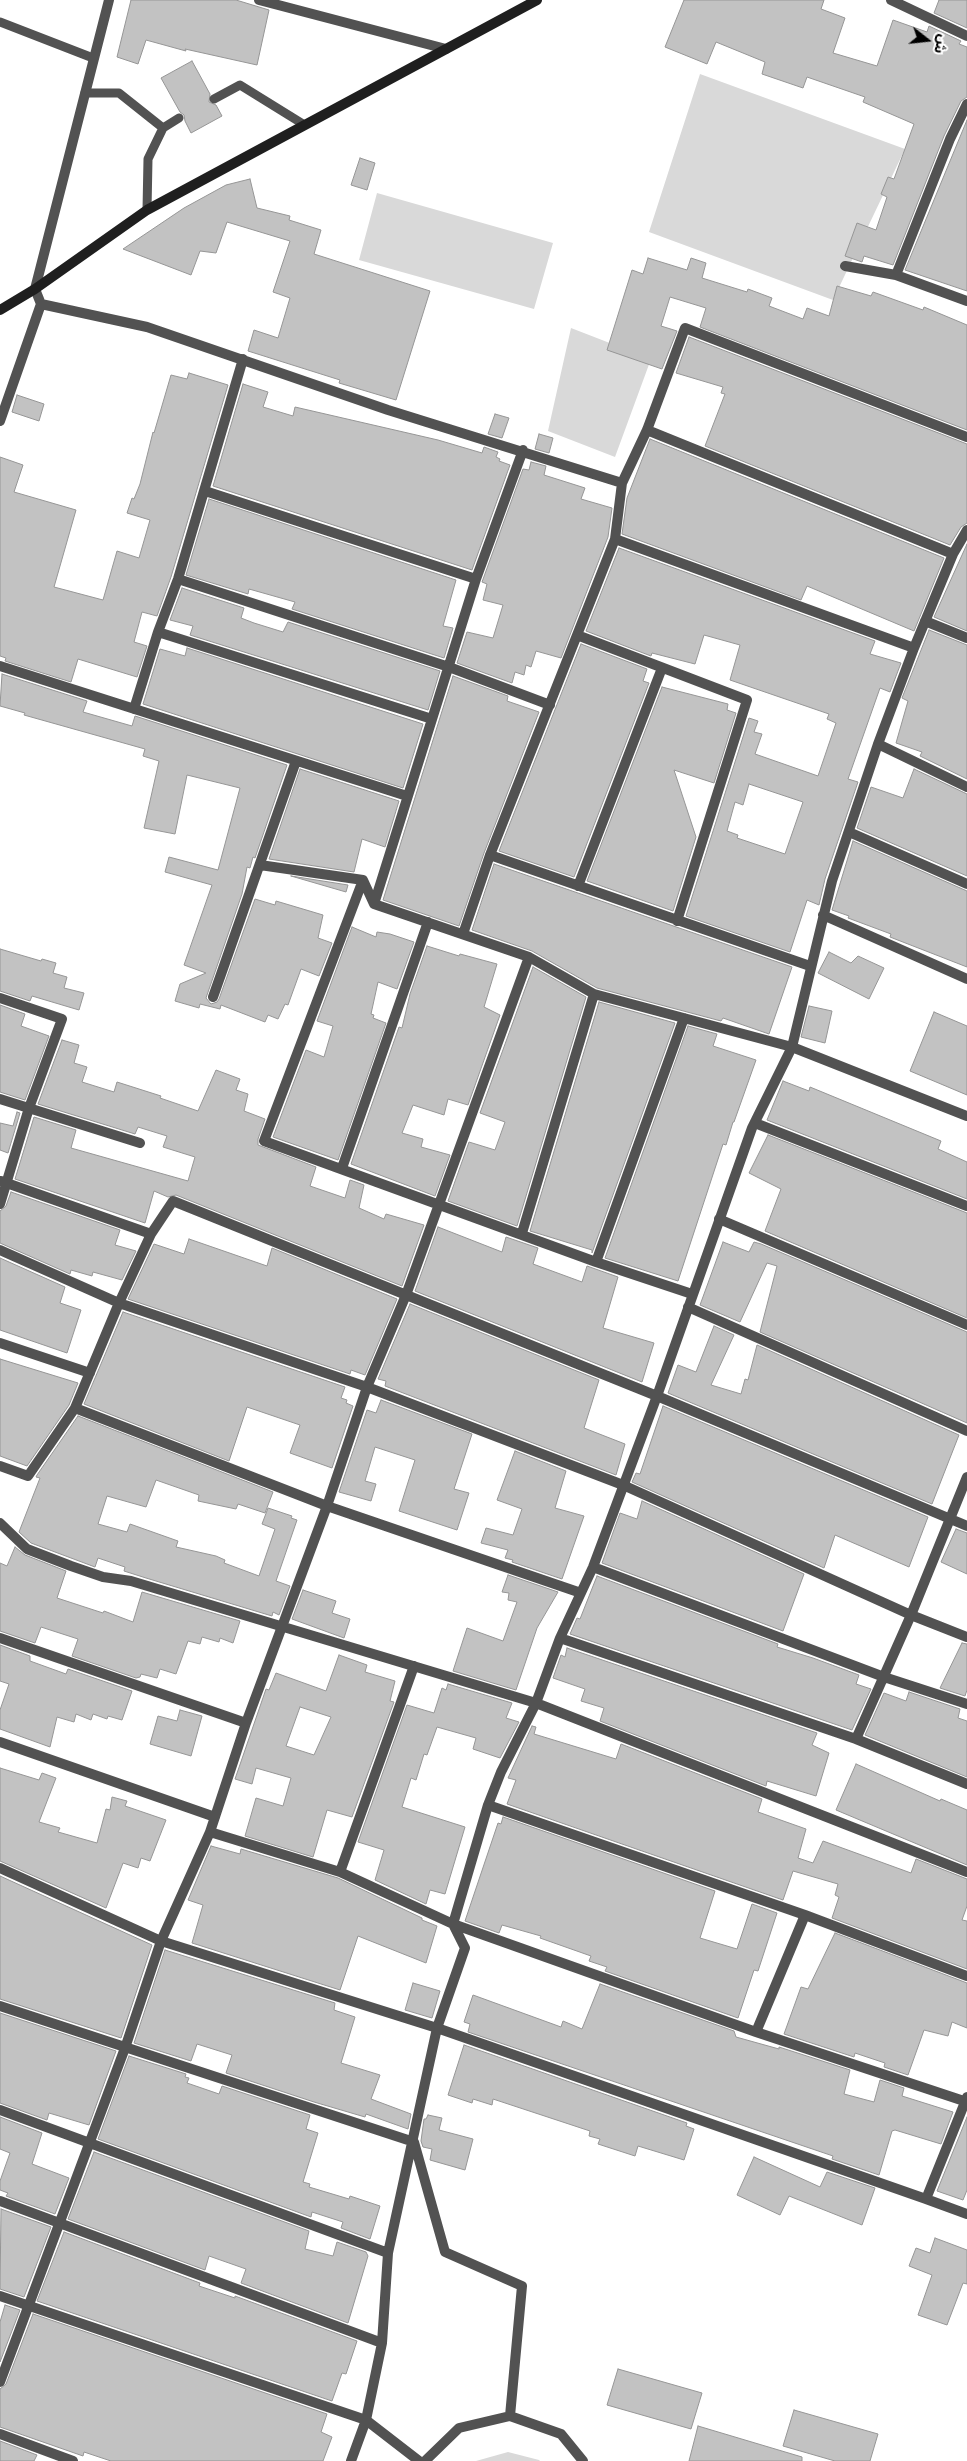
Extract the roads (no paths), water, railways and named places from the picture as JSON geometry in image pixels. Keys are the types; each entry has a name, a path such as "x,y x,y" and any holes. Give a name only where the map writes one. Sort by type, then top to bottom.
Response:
{"main road":[{"path":"0,310 147,210 303,124 537,0"}],"street":[{"path":"0,422 40,304 35,288 109,0"},
{"path":"258,0 446,49"},
{"path":"891,0 967,36"},
{"path":"896,275 950,139 967,104"},
{"path":"845,266 896,275 967,302"},
{"path":"40,304 147,327 388,410 622,482"},
{"path":"463,934 490,855 615,539 622,482 647,430 685,328 967,437"},
{"path":"134,708 158,632 178,579 243,359"},
{"path":"647,430 953,554"},
{"path":"374,904 476,579 523,450"},
{"path":"205,491 476,579"},
{"path":"351,2461 366,2420 382,2342 388,2253 414,2142 437,2028 465,1948 453,1924 488,1806 502,1772 536,1703 560,1638 593,1567 658,1396 692,1294 755,1122 792,1047 823,915 878,744 925,621 953,554 967,530"},
{"path":"615,539 914,648"},
{"path":"178,579 449,667 550,705"},
{"path":"925,621 967,638"},
{"path":"158,632 432,719"},
{"path":"577,635 747,700 677,921"},
{"path":"0,666 407,796"},
{"path":"578,886 662,668"},
{"path":"878,744 967,787"},
{"path":"213,996 296,761"},
{"path":"849,832 967,884"},
{"path":"490,855 810,966"},
{"path":"260,864 363,880"},
{"path":"363,880 374,904 529,957 594,994 792,1047 967,1116"},
{"path":"363,880 264,1140 522,1233 596,1262 692,1294"},
{"path":"823,915 967,979"},
{"path":"342,1168 428,922"},
{"path":"0,2382 125,2048 161,1941 210,1832 246,1723 327,1506 367,1387 406,1295 529,957"},
{"path":"522,1233 594,994"},
{"path":"0,998 62,1019 3,1182 0,1204"},
{"path":"596,1262 684,1018"},
{"path":"0,1099 140,1143"},
{"path":"755,1122 967,1206"},
{"path":"3,1182 151,1234"},
{"path":"0,1466 28,1476 75,1408 119,1303 151,1234 173,1201 658,1396 967,1526"},
{"path":"719,1219 967,1325"},
{"path":"0,1250 119,1303 367,1387 623,1486 911,1615 967,1637"},
{"path":"688,1308 967,1431"},
{"path":"0,1343 90,1373"},
{"path":"75,1408 327,1506 581,1593"},
{"path":"856,1739 911,1615 967,1477"},
{"path":"0,1525 27,1550 71,1566 103,1577 131,1581 281,1625 536,1703 967,1872"},
{"path":"593,1567 884,1677 967,1704"},
{"path":"0,1638 246,1723"},
{"path":"560,1638 856,1739 967,1784"},
{"path":"340,1872 414,1666"},
{"path":"0,1742 215,1818"},
{"path":"488,1806 805,1915 967,1976"},
{"path":"210,1832 340,1872 453,1924 756,2032 966,2100 926,2199"},
{"path":"0,1868 161,1941 437,2028 967,2214"},
{"path":"756,2032 805,1915"},
{"path":"0,2006 414,2142"},
{"path":"0,2110 388,2253"},
{"path":"414,2142 445,2252 522,2286 510,2416"},
{"path":"0,2201 60,2225 382,2342"},
{"path":"0,2296 29,2308 366,2420 419,2461"},
{"path":"425,2461 459,2428 510,2416 561,2434 583,2461"},
{"path":"0,2434 73,2461"}],"lane":[{"path":"0,22 93,58"},
{"path":"214,99 240,85 303,124"},
{"path":"85,93 119,93 163,128"},
{"path":"147,210 148,159 163,128 179,118"}]}
